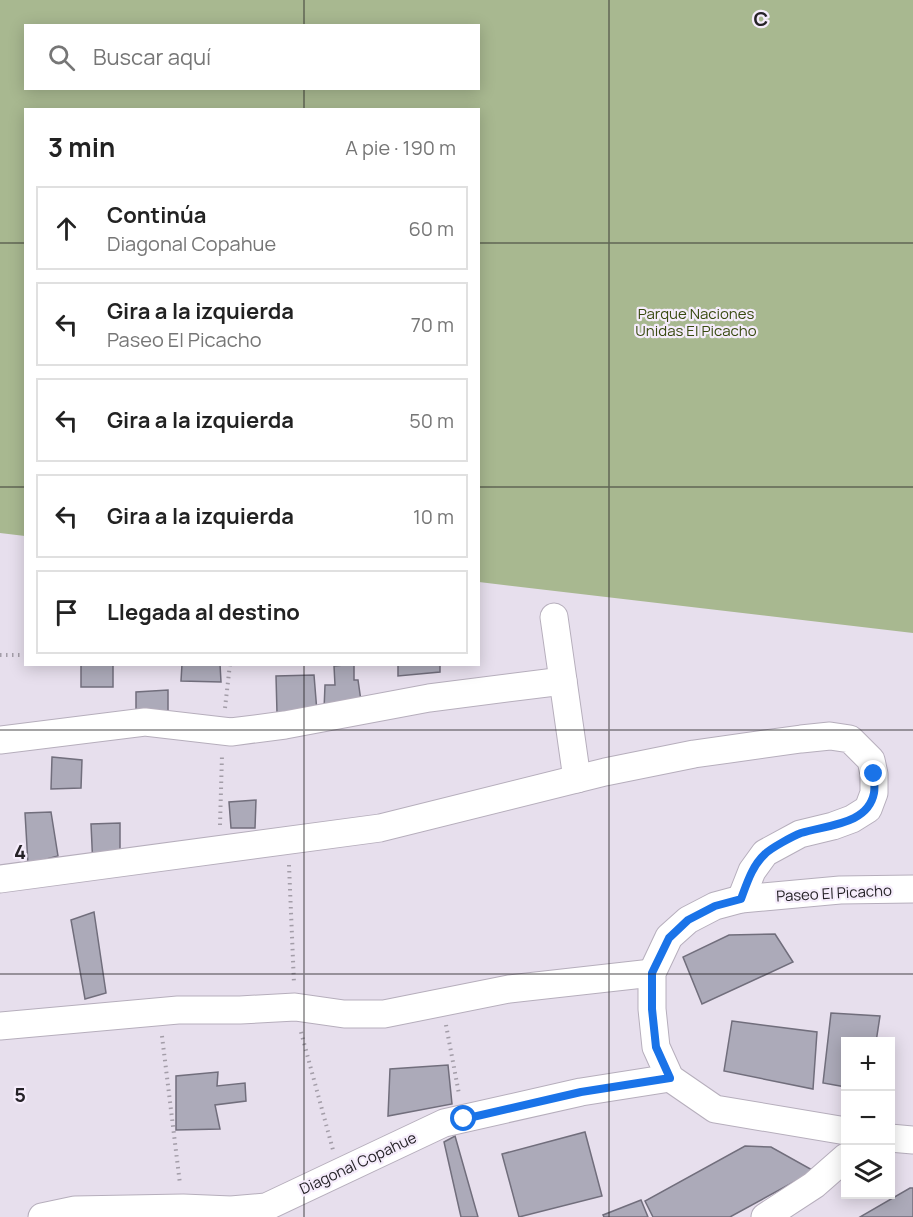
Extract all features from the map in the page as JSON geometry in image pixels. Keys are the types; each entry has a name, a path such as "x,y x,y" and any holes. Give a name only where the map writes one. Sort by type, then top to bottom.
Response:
{"street":[{"path":"554,618 577,779"},
{"path":"0,740 144,722 231,732 285,725 429,698 563,681"},
{"path":"0,879 380,828 577,779 704,753 830,736 850,739 871,760 874,793 868,808 852,819 800,834 765,853 752,871 741,899"},
{"name":"Paseo El Picacho","path":"670,1078 656,1047 652,1009 652,973 669,938 688,920 715,906 741,899 840,890 913,890"},
{"path":"0,1026 159,1012 295,1007 344,1014 384,1014 509,989 652,973"},
{"path":"670,1078 715,1109 841,1130"},
{"name":"Diagonal Copahue","path":"42,1217 75,1210 183,1208 231,1210 266,1207 444,1123 581,1092 670,1078"},
{"path":"895,1138 913,1140"},
{"path":"765,1217 814,1185 841,1161"}],"path":[{"path":"0,655 24,655"},
{"path":"442,1004 464,1119"},
{"path":"159,1012 183,1208"}],"green space":[{"name":"Parque Naciones Unidas El Picacho","path":"0,0 913,0 913,633 480,582 480,108 24,108 24,536 0,533"}],"building":[{"path":"81,666 113,666 113,687 81,687"},
{"path":"182,666 220,666 221,682 181,681"},
{"path":"334,666 354,666 354,680 358,680 361,701 324,710 325,685 335,685"},
{"path":"398,666 440,666 440,672 398,676"},
{"path":"314,675 317,712 277,713 276,676"},
{"path":"168,690 168,719 136,721 136,692"},
{"path":"52,757 82,760 81,788 51,789"},
{"path":"256,800 255,828 231,828 229,802"},
{"path":"51,812 58,856 28,864 25,813"},
{"path":"120,823 120,862 93,867 91,824"},
{"path":"94,912 106,993 85,999 71,920"},
{"path":"775,934 793,962 702,1004 683,957 729,935"},
{"path":"831,1013 880,1016 877,1037 841,1037 841,1086 823,1083"},
{"path":"732,1021 817,1032 813,1089 724,1071"},
{"path":"448,1065 452,1104 388,1116 390,1069"},
{"path":"218,1072 217,1086 245,1083 246,1101 215,1105 220,1129 176,1130 176,1076"},
{"path":"585,1132 602,1196 519,1217 502,1154"},
{"path":"455,1136 478,1217 461,1217 444,1142"},
{"path":"745,1146 771,1147 814,1171 730,1217 653,1217 645,1201"},
{"path":"913,1188 913,1217 860,1217 891,1199 895,1199 895,1197"},
{"path":"641,1200 648,1217 604,1217 603,1215"}],"route":[{"path":"464,1119 581,1092 670,1078 656,1047 652,1009 652,973 660,952 669,938 688,920 715,906 741,899 752,871 765,853 800,834 852,819 868,808 874,793 874,774"}]}
